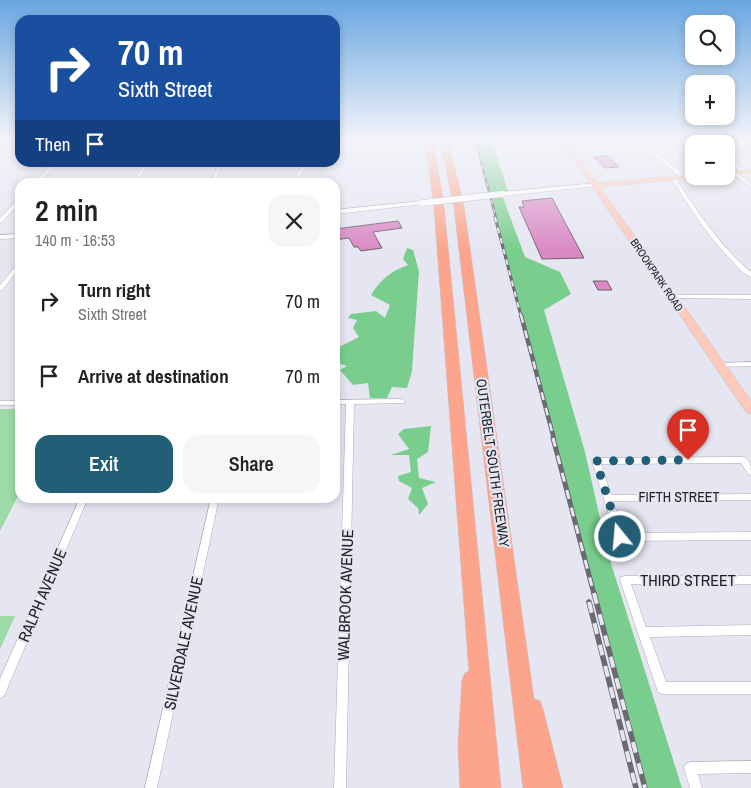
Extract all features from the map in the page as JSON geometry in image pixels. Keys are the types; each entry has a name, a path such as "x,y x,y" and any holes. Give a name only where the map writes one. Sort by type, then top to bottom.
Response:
{"highway":[{"name":"OUTERBELT SOUTH FREEWAY","path":"435,176 440,207 488,788"},
{"name":"OUTERBELT SOUTH FREEWAY","path":"452,176 459,207 536,788"},
{"path":"472,788 469,712 476,649"},
{"path":"518,659 551,788"}],"main road":[{"name":"BROOKPARK ROAD","path":"589,176 671,297 751,410"},
{"path":"340,211 684,177"},
{"path":"0,237 15,236"}],"street":[{"path":"739,176 751,186"},
{"path":"672,178 698,218 738,265 751,275"},
{"path":"0,221 15,205"},
{"path":"0,289 15,270"},
{"path":"671,297 751,297"},
{"path":"718,365 751,364"},
{"path":"340,402 401,401"},
{"name":"WALBROOK AVENUE","path":"340,788 350,402"},
{"path":"0,403 15,403"},
{"path":"751,472 743,460 596,461 620,537 751,536"},
{"name":"FIFTH STREET","path":"607,498 751,497"},
{"name":"RALPH AVENUE","path":"0,692 82,503"},
{"name":"SILVERDALE AVENUE","path":"150,788 214,503"},
{"name":"THIRD STREET","path":"642,632 625,580 751,580"},
{"path":"751,630 642,632 662,688 751,688"},
{"path":"696,788 690,768 751,767"}],"green space":[{"path":"485,176 503,176 509,194 502,195 525,257 560,272 571,294 544,310 585,452 608,554 682,788 645,788"},
{"path":"407,248 413,250 419,271 412,371 407,388 392,387 387,398 370,398 368,383 353,385 340,370 347,366 340,364 340,346 359,337 353,328 357,320 348,318 351,314 376,311 385,318 390,305 371,295 386,277 408,265 403,259"},
{"path":"0,409 15,409 15,502 0,531"},
{"path":"431,426 428,452 417,459 419,478 436,482 422,488 428,504 419,515 418,508 408,499 412,488 399,481 398,476 411,472 409,455 391,455 409,449 398,434 404,429"},
{"path":"0,616 15,616 0,649"}],"building":[{"path":"552,198 584,258 542,259 519,207 524,207 522,201"},
{"path":"398,221 402,228 373,232 382,248 361,251 358,247 354,247 349,238 340,239 340,228"},
{"path":"593,281 607,281 612,290 598,290"}],"railway":[{"path":"485,176 496,218"},
{"path":"495,217 521,316"},
{"path":"521,315 554,439"},
{"path":"553,438 594,594"},
{"path":"594,593 645,788"},
{"path":"589,602 636,788"}],"route":[{"path":"620,537 596,461 688,460"}]}
